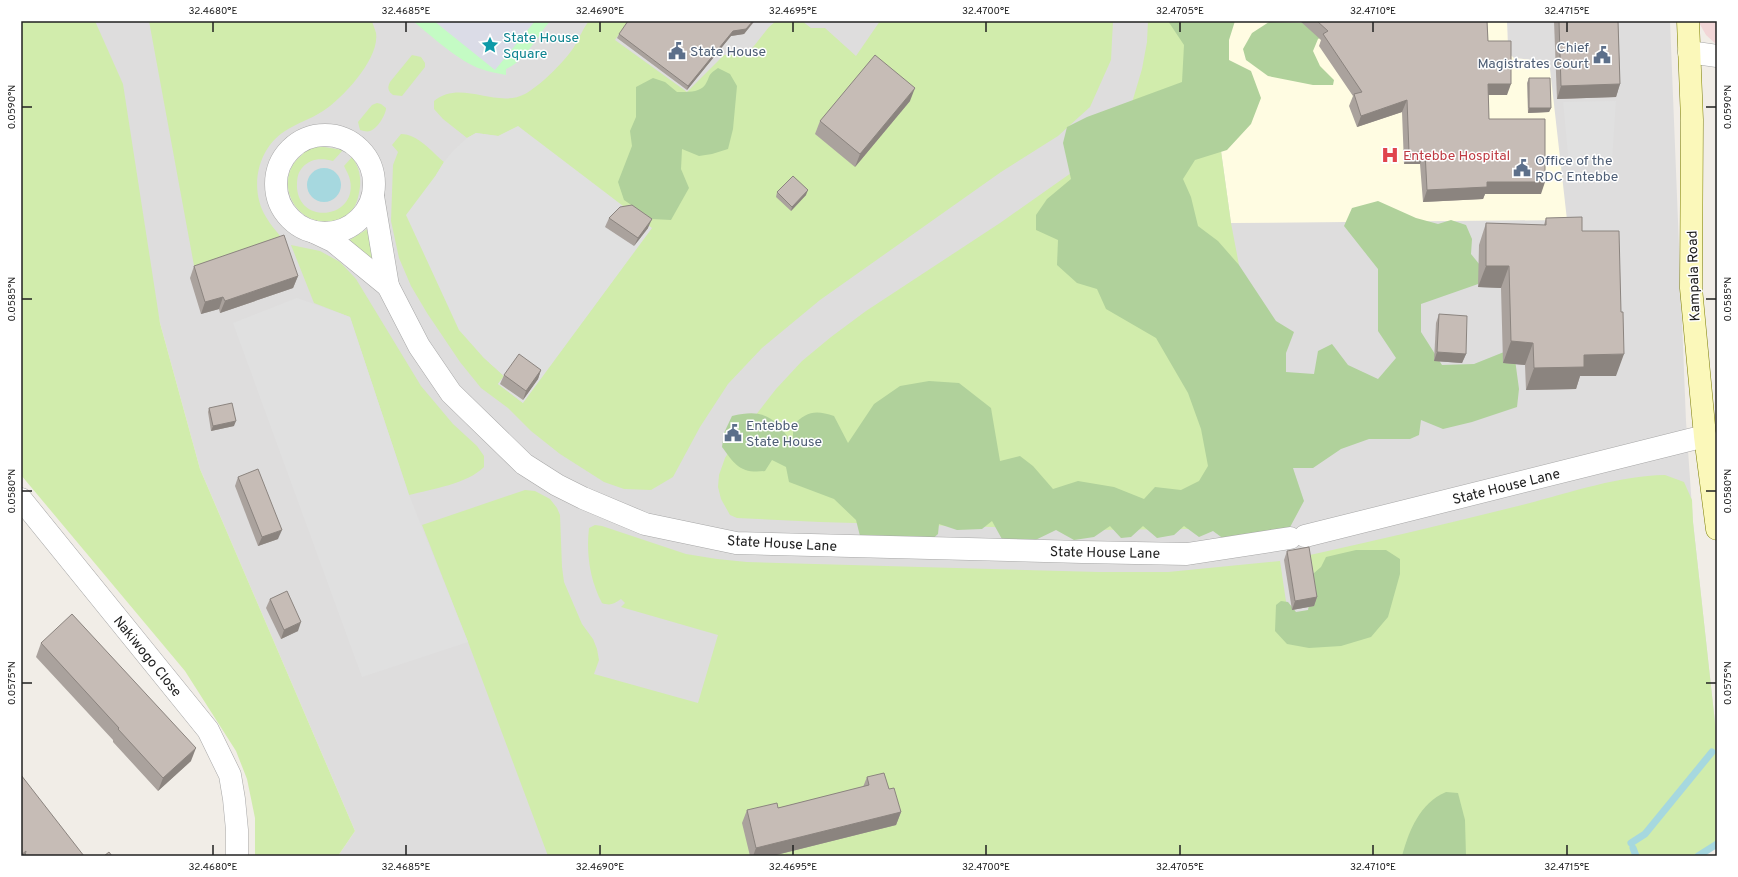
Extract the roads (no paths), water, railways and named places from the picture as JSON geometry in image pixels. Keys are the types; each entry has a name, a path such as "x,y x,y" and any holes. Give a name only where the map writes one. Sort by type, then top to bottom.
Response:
{"main road":[{"name":"Kampala Road","path":"1688,21 1692,120 1691,288 1705,436 1717,529"}],"street":[{"path":"1689,52 1717,56"},
{"path":"330,135 348,140 362,151 370,166 374,181 373,196 377,230 388,286 333,242 291,220 283,210 277,198 275,185 276,172 289,149 300,141 312,136 330,135"},
{"path":"314,232 333,232 350,226 364,213 373,196"},
{"name":"State House Lane","path":"388,286 419,346 451,392 524,464 570,491 645,524 736,543 1187,554 1295,537 1705,436"},
{"name":"Nakiwogo Close","path":"21,499 208,730 230,775 237,830 237,856"}],"water":[{"path":"324,168 336,173 341,185 336,197 324,202 312,197 307,185 312,173"}],"waterway":[{"path":"1631,843 1645,834 1712,752"},
{"path":"1698,856 1717,844"},
{"path":"1633,848 1636,856"}],"place":[{"name":"State House Square","path":"490,45"},
{"name":"State House","path":"677,51"},
{"name":"Chief Magistrates Court","path":"1602,55"},
{"name":"Entebbe Hospital","path":"1390,155"},
{"name":"Office of the RDC Entebbe","path":"1522,168"},
{"name":"Entebbe State House","path":"733,433"}]}
